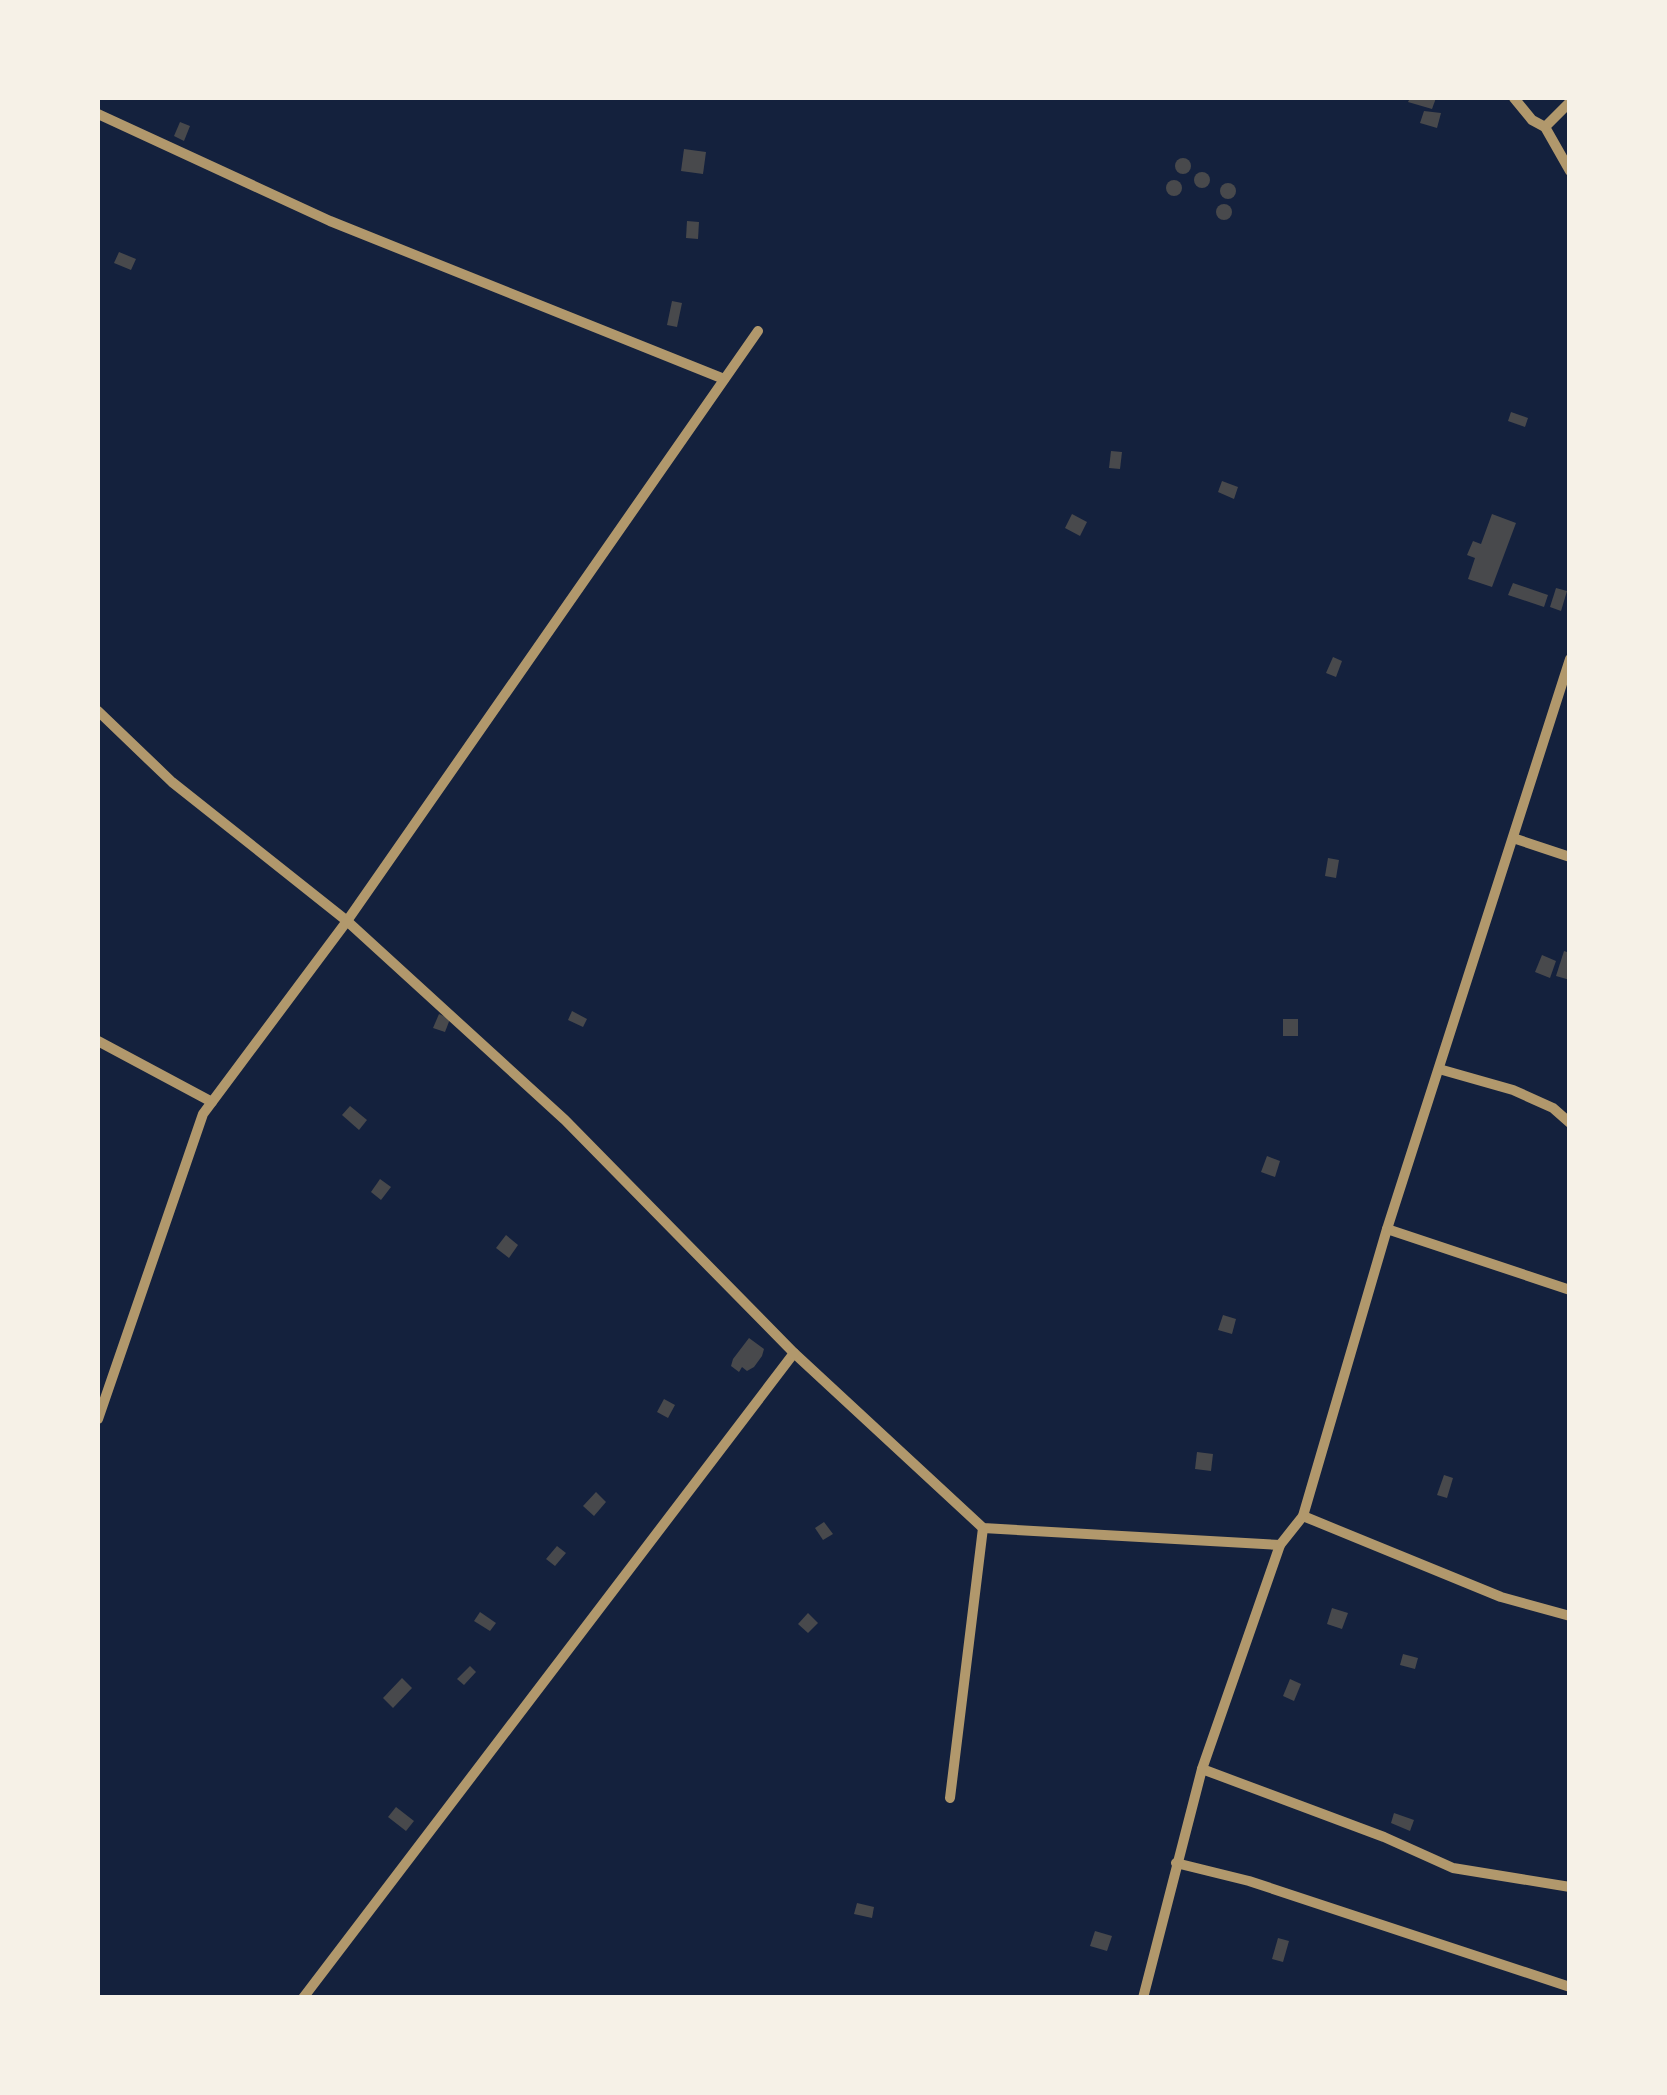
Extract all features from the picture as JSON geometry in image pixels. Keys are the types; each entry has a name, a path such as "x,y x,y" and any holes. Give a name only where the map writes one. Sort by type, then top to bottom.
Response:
{"street":[{"path":"1514,98 1532,120 1545,127 1570,171"},
{"path":"1545,127 1570,102"},
{"path":"98,114 330,221 724,379"},
{"path":"98,1418 203,1114 347,921 758,331"},
{"path":"1142,1998 1202,1769 1280,1545 1303,1516 1388,1229 1570,659"},
{"path":"98,710 172,782 347,921 565,1120 794,1353 984,1528 1280,1545"},
{"path":"1513,838 1570,857"},
{"path":"98,1040 212,1102"},
{"path":"1439,1068 1513,1090 1554,1108 1570,1123"},
{"path":"1388,1229 1570,1290"},
{"path":"302,1998 794,1353"},
{"path":"1303,1516 1501,1597 1570,1616"},
{"path":"950,1798 984,1528"},
{"path":"1202,1769 1384,1836 1453,1868 1570,1887"},
{"path":"1176,1863 1267,1887 1570,1987"}],"building":[{"path":"1410,98 1436,98 1432,109 1408,102"},
{"path":"1424,111 1441,113 1437,128 1420,123"},
{"path":"180,122 190,126 184,141 174,136"},
{"path":"684,149 706,152 703,174 681,171"},
{"path":"1183,158 1191,166 1183,174 1175,166"},
{"path":"1202,172 1210,180 1202,188 1194,180"},
{"path":"1174,180 1182,188 1174,196 1166,188"},
{"path":"1228,183 1236,191 1228,199 1220,191"},
{"path":"1224,204 1232,212 1224,220 1216,212"},
{"path":"687,221 699,222 698,239 686,238"},
{"path":"119,252 136,259 131,270 114,263"},
{"path":"672,301 682,303 677,327 667,325"},
{"path":"1511,412 1528,418 1525,427 1508,421"},
{"path":"1111,451 1122,452 1120,469 1109,468"},
{"path":"1222,481 1238,487 1234,499 1218,492"},
{"path":"1072,514 1087,522 1080,536 1065,528"},
{"path":"1492,514 1516,523 1492,587 1468,579 1475,558 1467,555 1473,541 1481,544"},
{"path":"1513,583 1548,595 1544,607 1508,595"},
{"path":"1556,588 1567,591 1561,611 1550,607"},
{"path":"1333,657 1342,661 1336,677 1326,673"},
{"path":"1328,858 1339,860 1336,878 1325,876"},
{"path":"1564,951 1570,953 1570,980 1556,976"},
{"path":"1542,955 1556,961 1550,978 1535,972"},
{"path":"572,1011 587,1019 583,1027 568,1020"},
{"path":"439,1014 450,1019 445,1032 433,1028"},
{"path":"1283,1019 1298,1019 1298,1036 1283,1036"},
{"path":"350,1106 367,1120 359,1130 342,1115"},
{"path":"1267,1156 1280,1161 1275,1177 1261,1172"},
{"path":"380,1179 391,1187 381,1200 371,1192"},
{"path":"506,1235 518,1245 509,1258 496,1248"},
{"path":"1223,1315 1236,1319 1232,1334 1218,1330"},
{"path":"749,1338 764,1349 762,1356 754,1367 747,1371 742,1367 739,1372 731,1366 733,1359"},
{"path":"664,1399 675,1405 668,1418 657,1412"},
{"path":"1197,1452 1213,1454 1211,1471 1195,1469"},
{"path":"1444,1475 1453,1478 1447,1498 1437,1495"},
{"path":"596,1492 606,1502 594,1516 583,1506"},
{"path":"824,1522 833,1534 823,1540 815,1528"},
{"path":"557,1546 566,1553 555,1566 546,1559"},
{"path":"1332,1608 1348,1613 1342,1629 1327,1624"},
{"path":"480,1612 496,1623 490,1631 474,1621"},
{"path":"808,1613 818,1623 808,1633 798,1624"},
{"path":"1403,1654 1418,1658 1415,1669 1400,1665"},
{"path":"470,1666 476,1672 464,1685 457,1679"},
{"path":"402,1678 412,1688 393,1708 383,1698"},
{"path":"1290,1679 1301,1684 1294,1701 1283,1696"},
{"path":"396,1807 414,1821 406,1831 388,1817"},
{"path":"1394,1813 1414,1820 1410,1831 1391,1823"},
{"path":"857,1903 874,1907 872,1918 854,1914"},
{"path":"1095,1931 1112,1936 1107,1951 1090,1946"},
{"path":"1278,1938 1289,1941 1283,1962 1272,1959"}]}
